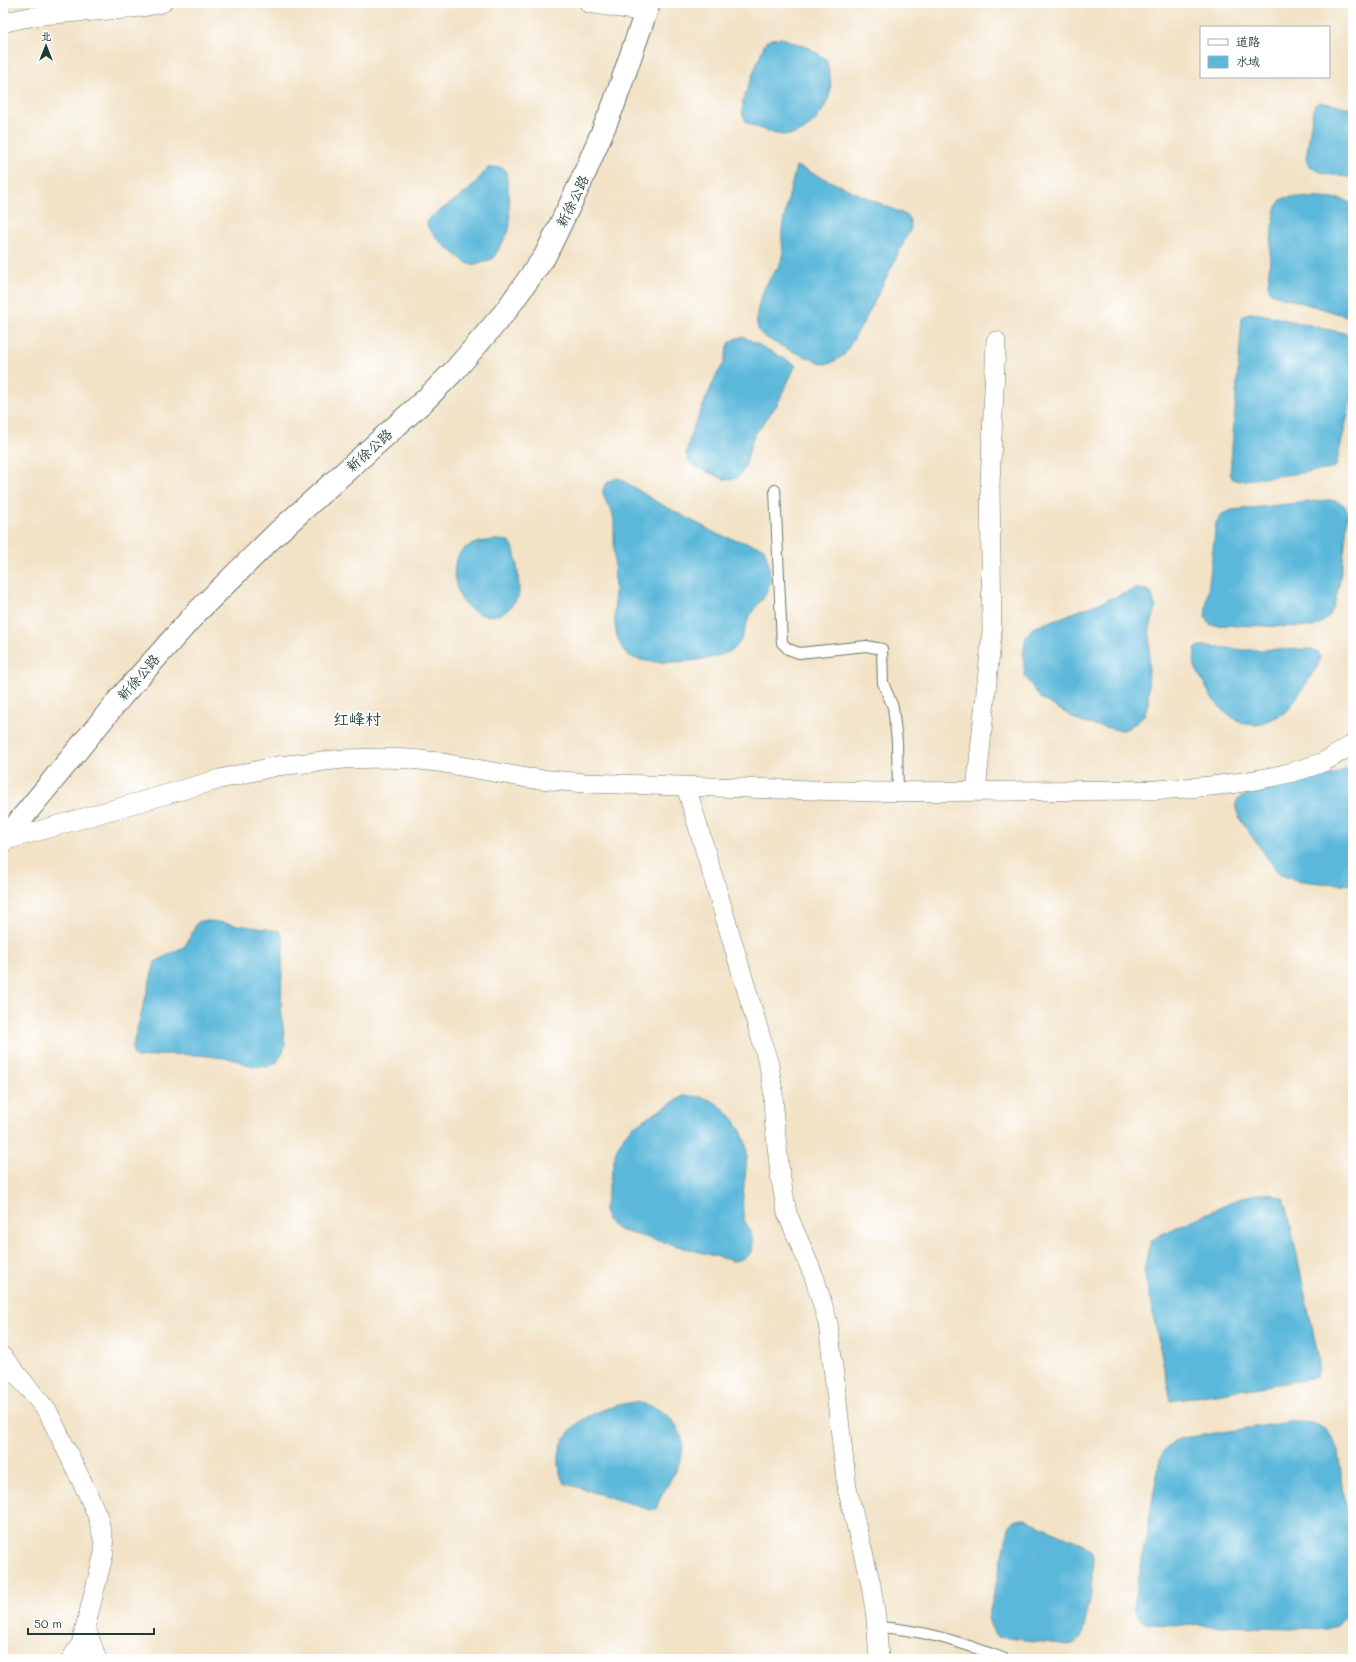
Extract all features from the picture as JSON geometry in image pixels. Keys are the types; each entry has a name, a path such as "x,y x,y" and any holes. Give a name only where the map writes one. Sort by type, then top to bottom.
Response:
{"main road":[{"name":"新徐公路","path":"3,841 121,696 196,614 277,533 425,400 460,365 506,312 545,256 580,184 614,104 648,7"}],"street":[{"path":"3,23 44,15 131,8 162,3"},
{"path":"589,3 648,7"},
{"path":"976,791 992,632 990,485 996,341"},
{"path":"3,841 220,779 277,766 344,759 410,759 438,762 527,778 556,781 686,786 898,792 1155,790 1190,788 1257,779 1322,762 1353,744"},
{"path":"686,786 769,1065 773,1091 774,1118 780,1174 787,1213 815,1279 828,1323 837,1390 847,1488 871,1585 877,1627 879,1659"},
{"path":"3,1357 48,1412 98,1517 104,1543 104,1553 86,1628 79,1650 71,1659"},
{"path":"86,1628 97,1659"}],"lane":[{"path":"775,490 782,643 788,649 799,653 866,646 882,649 883,683 894,707 897,740 898,792"},
{"path":"877,1627 891,1628 965,1644 1005,1659"}],"water":[{"path":"782,38 811,49 826,59 831,89 824,108 819,116 807,128 792,135 769,132 746,122 742,112 743,100 765,43 771,39"},
{"path":"1319,102 1353,108 1353,178 1318,171 1308,164 1306,158 1313,110 1315,105"},
{"path":"796,166 906,215 909,217 911,228 866,318 844,355 831,363 824,364 778,345 763,335 757,326 759,303 763,292 782,259 782,229"},
{"path":"499,167 506,170 510,225 508,233 493,259 472,265 465,262 440,242 427,226 428,219 468,191 488,168"},
{"path":"1296,197 1341,199 1353,204 1353,318 1273,294 1270,291 1268,286 1271,240 1277,206 1281,200"},
{"path":"1256,313 1353,335 1353,393 1336,466 1332,469 1238,481 1233,479 1230,474 1242,318 1245,314"},
{"path":"744,337 796,365 777,405 753,437 745,466 740,476 726,480 694,466 689,461 686,454 691,433 716,376 724,363 730,342 737,338"},
{"path":"618,478 657,502 719,535 764,548 770,573 769,585 764,597 751,613 742,638 734,649 714,657 700,660 655,662 634,658 626,653 622,648 618,639 615,625 614,519 603,490 609,482"},
{"path":"1327,500 1340,502 1346,508 1347,527 1335,604 1326,619 1313,627 1211,625 1205,617 1216,523 1222,514 1232,510"},
{"path":"497,540 509,541 513,547 518,570 519,594 509,609 498,615 492,616 480,614 474,611 461,599 458,593 455,563 458,556 469,546 477,543"},
{"path":"1136,589 1147,590 1151,593 1156,608 1150,628 1148,703 1145,714 1138,722 1124,730 1118,730 1081,722 1040,698 1025,676 1023,657 1026,636 1033,628"},
{"path":"1199,646 1244,650 1312,649 1318,652 1320,657 1317,667 1289,709 1281,715 1257,725 1246,724 1228,715 1213,700 1194,665 1195,649"},
{"path":"1353,765 1353,885 1295,880 1279,874 1241,821 1236,809 1236,803 1239,798 1257,791 1335,774"},
{"path":"200,921 211,921 279,931 283,938 281,1007 285,1045 277,1062 267,1067 248,1065 233,1059 198,1055 167,1054 137,1058 134,1056 132,1048 155,962 185,946 197,923"},
{"path":"683,1096 693,1096 710,1100 724,1109 740,1129 746,1145 747,1153 743,1214 752,1238 753,1247 748,1256 743,1258 733,1261 618,1230 607,1220 604,1210 616,1150 624,1136 631,1128"},
{"path":"1263,1193 1274,1194 1284,1199 1287,1208 1319,1360 1316,1378 1171,1401 1144,1271 1151,1241 1160,1235 1243,1197"},
{"path":"634,1402 655,1408 668,1416 680,1432 683,1443 682,1454 678,1465 656,1509 650,1510 564,1483 560,1473 559,1456 562,1444 568,1433 577,1424 587,1417 610,1407"},
{"path":"1289,1422 1306,1422 1320,1426 1331,1436 1338,1452 1353,1552 1347,1607 1344,1617 1337,1625 1328,1629 1147,1624 1136,1614 1135,1599 1160,1458 1167,1448 1174,1441 1182,1438"},
{"path":"1025,1519 1083,1544 1091,1550 1093,1556 1091,1595 1082,1636 1075,1643 1070,1645 998,1637 992,1629 988,1619 1009,1528 1015,1520"}],"district":[{"name":"红峰村","path":"357,718"}]}
